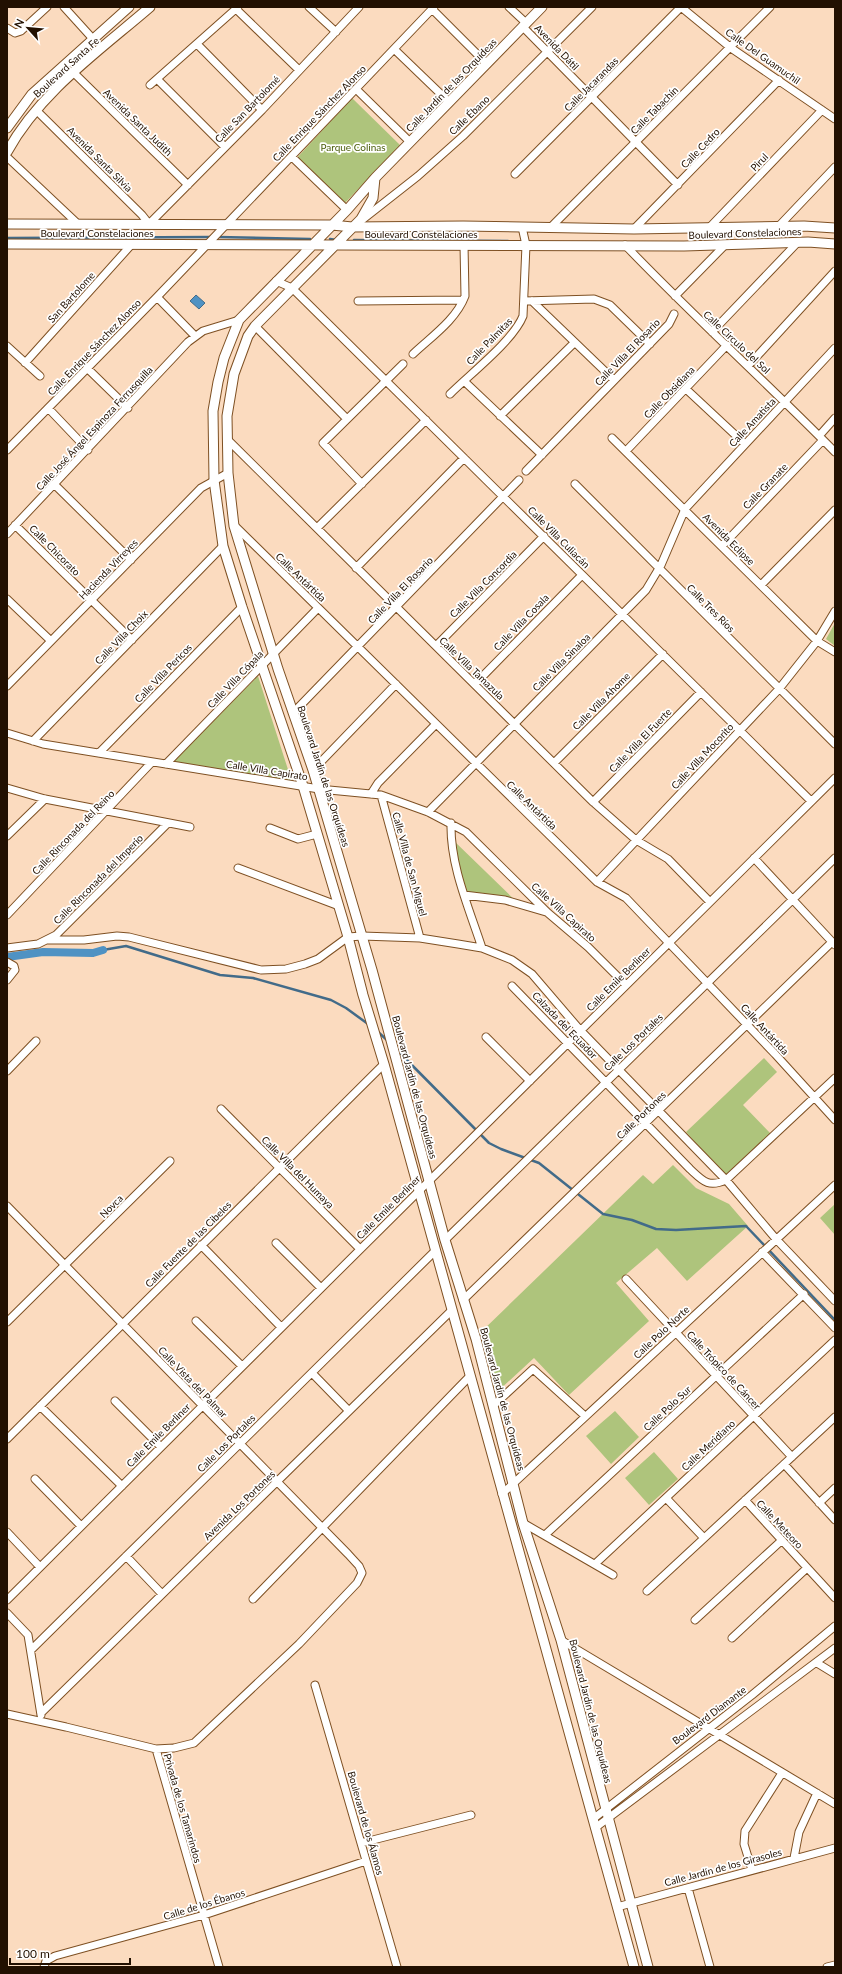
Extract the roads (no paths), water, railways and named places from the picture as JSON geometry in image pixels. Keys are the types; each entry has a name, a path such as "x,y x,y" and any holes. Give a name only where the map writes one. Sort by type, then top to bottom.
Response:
{"street":[{"path":"7,28 15,33 21,31 47,7"},
{"path":"64,7 93,40"},
{"name":"Boulevard Santa Fe","path":"7,128 32,94 129,7"},
{"name":"Boulevard Santa Fe","path":"7,152 48,95 150,7"},
{"path":"309,7 336,32"},
{"name":"Calle San Bartolomé","path":"149,224 262,110 359,7"},
{"name":"Avenida Dátil","path":"509,7 547,52 678,185"},
{"name":"Calle Jardín de las Orquídeas","path":"311,245 347,210 375,178 542,7"},
{"name":"Calle Ébano","path":"352,227 418,176 462,136 592,7"},
{"name":"Calle Del Guamuchil","path":"681,7 731,48 835,119"},
{"name":"Calle Jacarandas","path":"515,174 681,7"},
{"name":"Calle Tabachín","path":"551,227 731,48 770,7"},
{"path":"150,85 237,8 299,70"},
{"path":"433,8 487,64"},
{"name":"Calle Enrique Sánchez Alonso","path":"7,450 292,157 433,8"},
{"path":"196,44 262,110"},
{"path":"394,49 449,102"},
{"name":"Avenida Santa Judith","path":"74,73 188,185"},
{"path":"157,79 225,147"},
{"name":"Calle Cedro","path":"634,229 779,80"},
{"path":"356,89 410,142"},
{"name":"Avenida Santa Silvia","path":"36,110 142,215 149,224"},
{"name":"Pirul","path":"709,228 822,110"},
{"path":"7,157 78,224"},
{"path":"292,157 347,210"},
{"path":"778,227 835,167"},
{"path":"352,227 361,219 372,198 375,178"},
{"name":"Boulevard Constelaciones","path":"7,224 332,225 352,227 523,229 551,227 684,229 804,226 835,228"},
{"name":"Boulevard Jardín de las Orquídeas","path":"352,227 255,326 248,336 234,374 228,409 228,473 234,526 278,669 319,789 362,936 389,1030 428,1181 494,1405 523,1523 561,1640 604,1808 648,1967"},
{"name":"Calle Palmitas","path":"450,394 517,326 523,316 526,244 523,229"},
{"path":"684,229 684,246"},
{"name":"Boulevard Constelaciones","path":"7,244 132,244 209,242 311,245 526,244 684,246 798,242 823,242 835,244"},
{"path":"712,332 798,242"},
{"name":"San Bartolome","path":"25,363 132,244"},
{"path":"311,245 239,320 224,358 213,411 214,480 223,546 242,607 303,786 348,937 634,1967"},
{"path":"414,354 449,320 459,308 465,296 464,245"},
{"name":"Calle Círculo del Sol","path":"625,245 674,296 785,401 835,452"},
{"path":"674,296 725,245"},
{"path":"748,366 835,271"},
{"path":"276,281 292,288"},
{"name":"Calle Villa Culiacán","path":"292,288 812,801"},
{"path":"156,297 195,336"},
{"path":"524,302 594,299 602,301 610,305 650,344"},
{"path":"358,301 463,300"},
{"path":"532,301 614,380"},
{"name":"Calle Villa El Rosario","path":"526,471 669,324 674,314"},
{"name":"Calle José Ángel Espinoza Ferrusquilla","path":"7,534 195,336 216,326 239,320"},
{"path":"255,326 347,419"},
{"path":"500,416 574,343"},
{"name":"Calle Obsidiana","path":"626,451 727,345"},
{"name":"Calle Amatista","path":"685,509 835,348"},
{"path":"8,349 40,376"},
{"path":"362,484 323,443 403,364"},
{"path":"87,368 128,408"},
{"path":"464,381 542,455"},
{"path":"686,389 745,444"},
{"path":"48,408 88,450"},
{"name":"Calle Granate","path":"722,546 821,438 835,418"},
{"path":"317,528 426,420"},
{"name":"Avenida Eclipse","path":"612,438 818,640 835,652"},
{"name":"Calle Villa Tamazula","path":"227,439 593,802 636,840 668,859 710,902"},
{"path":"356,568 464,458"},
{"name":"Hacienda Virreyes","path":"8,682 92,600 201,488 228,473"},
{"name":"Calle Villa El Rosario","path":"293,713 519,480"},
{"path":"54,484 131,560"},
{"name":"Calle Tres Ríos","path":"575,484 659,570 779,689 810,717 835,744"},
{"name":"Calle Villa Sinaloa","path":"428,812 646,590 659,570 685,509"},
{"path":"761,585 835,510"},
{"name":"Calle Chicorato","path":"15,525 132,640"},
{"name":"Calle Antártida","path":"234,526 597,882 626,898 748,1025 835,1120"},
{"name":"Calle Villa Concordia","path":"436,646 544,536"},
{"name":"Calle Villa Choix","path":"33,742 223,546"},
{"name":"Calle Villa Cosala","path":"475,684 582,574"},
{"path":"7,599 51,641"},
{"name":"Calle Villa Pericos","path":"99,753 242,607"},
{"name":"Calle Villa Cópala","path":"166,764 318,608"},
{"name":"Calle Villa Mocorito","path":"597,882 779,689 818,640 835,611"},
{"name":"Calle Villa Ahome","path":"554,763 663,654"},
{"path":"313,770 396,684"},
{"name":"Calle Villa El Fuerte","path":"593,802 702,692"},
{"path":"370,794 378,783 436,724"},
{"name":"Calle Villa Capirato","path":"7,733 33,742 152,762 319,789 381,795 428,812 466,832 548,913 588,946 626,985"},
{"name":"Calle Rinconada del Reino","path":"7,915 152,762"},
{"name":"Calle Emile Berliner","path":"7,1600 835,778"},
{"path":"7,788 44,799 190,827"},
{"name":"Calle Villa de San Miguel","path":"381,795 420,938"},
{"path":"7,836 44,799"},
{"name":"Calle Rinconada del Imperio","path":"7,948 38,944 49,940 168,823"},
{"path":"451,823 454,860 482,948"},
{"path":"270,828 298,839 318,834"},
{"path":"754,858 833,944"},
{"name":"Calle Los Portales","path":"445,1240 835,858"},
{"path":"238,868 338,906"},
{"path":"464,895 505,900 548,913"},
{"path":"49,940 84,940 117,936 130,937 255,969 270,970 286,969 318,959 348,937"},
{"name":"Calzada del Ecuador","path":"348,937 420,938 482,948 512,960 532,974 580,1030 726,1180 776,1239 835,1301"},
{"name":"Calle Portones","path":"463,1300 833,944"},
{"path":"7,962 14,966 15,970 7,980"},
{"name":"Calzada del Ecuador","path":"512,986 701,1179 709,1184 716,1184 726,1180"},
{"path":"486,1037 530,1081"},
{"path":"7,1070 36,1041"},
{"name":"Calle Fuente de las Cibeles","path":"7,1439 384,1064"},
{"path":"726,1180 835,1078"},
{"name":"Calle Villa del Humaya","path":"221,1109 360,1249"},
{"name":"Novca","path":"7,1322 66,1266 170,1161"},
{"name":"Calle Polo Norte","path":"502,1494 835,1185"},
{"name":"Calle Vista del Palmar","path":"7,1206 360,1566 362,1573 357,1583 299,1644 194,1743 174,1748 156,1749"},
{"path":"276,1243 321,1288"},
{"path":"201,1245 281,1328"},
{"name":"Calle Los Portales","path":"31,1650 435,1251"},
{"path":"762,1252 835,1328"},
{"name":"Calle Trópico de Cáncer","path":"626,1279 792,1457"},
{"name":"Calle Polo Sur","path":"545,1535 804,1294"},
{"name":"Avenida Los Portones","path":"41,1713 451,1311"},
{"path":"196,1320 242,1366"},
{"name":"Calle Meridiano","path":"595,1564 835,1340"},
{"path":"494,1405 533,1369 585,1416"},
{"path":"312,1373 349,1411"},
{"path":"253,1599 469,1377"},
{"path":"115,1401 161,1447"},
{"path":"40,1406 122,1486"},
{"name":"Calle Meteoro","path":"835,1417 745,1500 781,1541 835,1598"},
{"path":"784,1464 835,1520"},
{"path":"35,1479 81,1526"},
{"path":"819,1503 835,1488"},
{"path":"666,1498 704,1538"},
{"path":"647,1591 745,1500"},
{"path":"523,1523 613,1575"},
{"path":"7,1532 40,1566"},
{"path":"695,1620 781,1541"},
{"path":"126,1556 162,1594"},
{"path":"732,1638 807,1568"},
{"path":"7,1613 26,1632 31,1650 41,1713 40,1721"},
{"name":"Boulevard Diamante","path":"593,1818 752,1695 835,1626"},
{"path":"561,1640 835,1804"},
{"path":"595,1828 835,1648"},
{"path":"816,1663 835,1674"},
{"name":"Boulevard de los Álamos","path":"315,1685 397,1967"},
{"name":"Privada de los Tamarindos","path":"7,1714 156,1749 218,1967"},
{"path":"752,1870 744,1844 745,1831 782,1773"},
{"path":"794,1858 800,1832 817,1793"},
{"path":"361,1843 471,1815"},
{"name":"Calle Jardín de los Girasoles","path":"617,1907 835,1848"},
{"name":"Calle de los Ébanos","path":"45,1964 55,1956 204,1915 366,1861"},
{"path":"688,1888 710,1967"},
{"path":"827,1967 835,1965"}],"water":[{"path":"196,295 205,303 199,309 190,301"}],"waterway":[{"path":"7,238 212,237"},
{"path":"217,237 310,239"},
{"path":"330,239 337,240"},
{"path":"354,240 508,241"},
{"path":"103,950 126,946 220,975 253,978 331,1000 346,1008 368,1024"},
{"path":"7,957 43,952 93,953 103,950"},
{"path":"377,1031 388,1041"},
{"path":"396,1049 489,1143 539,1163 603,1214 632,1220 656,1229 676,1230 746,1226 835,1320"}],"park label":[{"name":"Parque Colinas","path":"353,147"}]}
